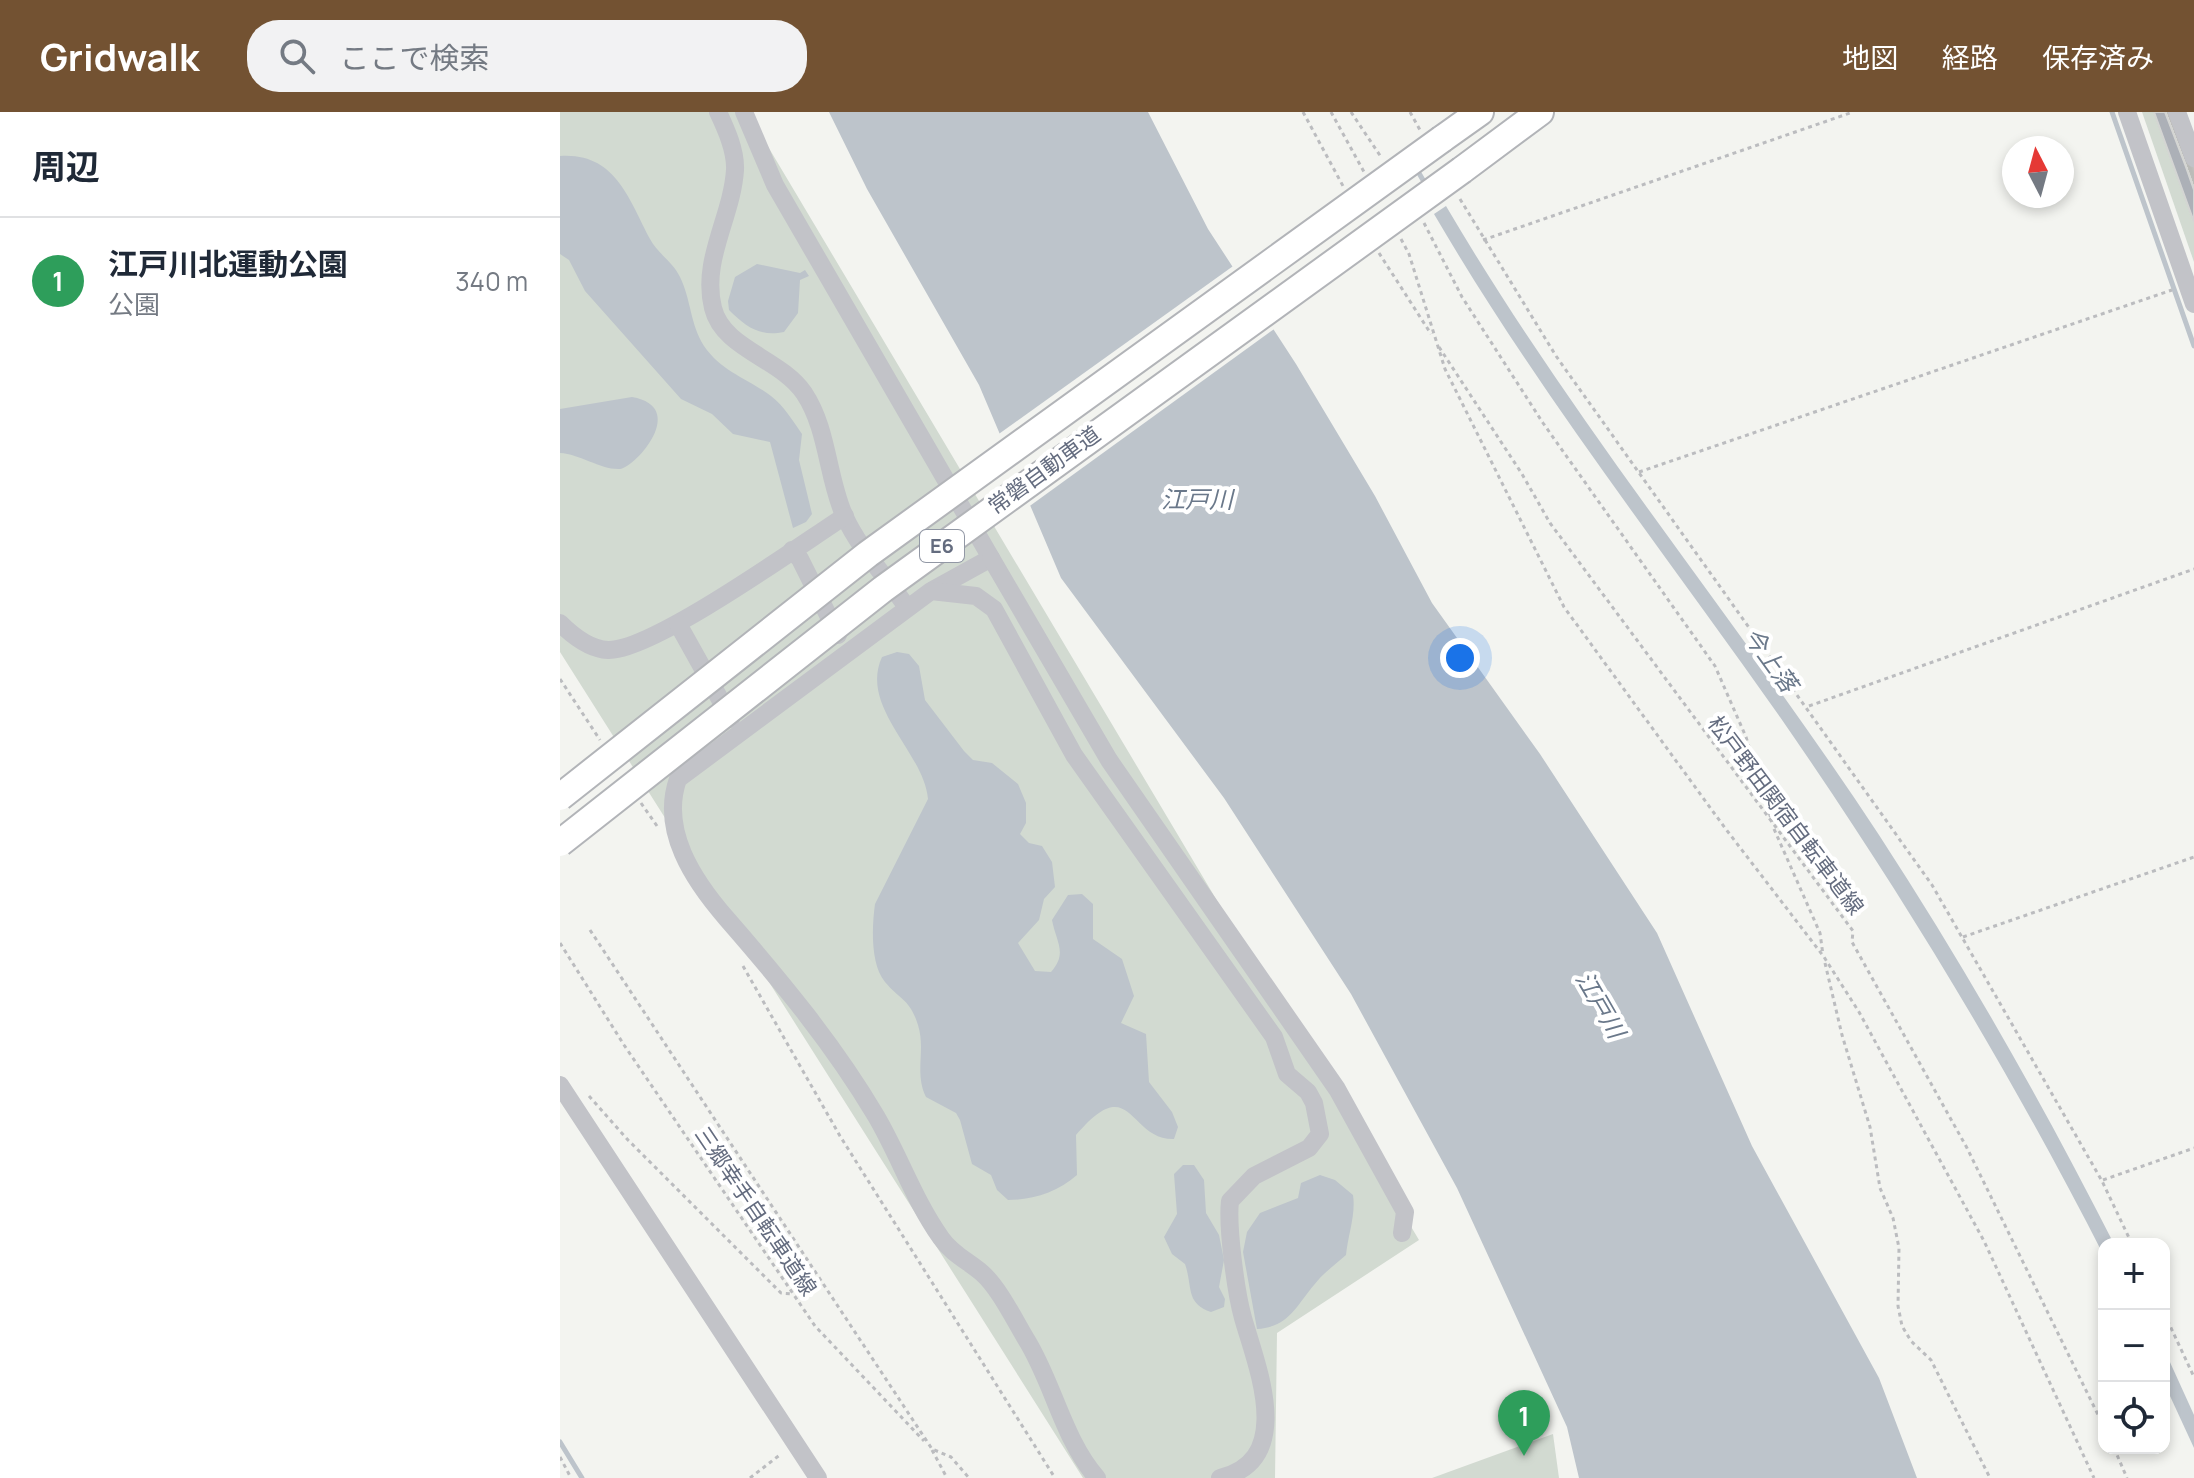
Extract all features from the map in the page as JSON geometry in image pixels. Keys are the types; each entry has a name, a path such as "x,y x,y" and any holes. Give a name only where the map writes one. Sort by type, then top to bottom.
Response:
{"highway":[{"name":"常磐自動車道","path":"560,843 883,589 1540,112"},
{"name":"常磐自動車道","path":"560,797 868,554 1476,114"}],"street":[{"path":"718,112 731,145 735,170 715,249 713,310 726,335 774,362 803,392 820,426 845,516 906,606"},
{"path":"744,112 775,185 1109,760 1351,1112 1405,1212 1402,1233"},
{"path":"2127,112 2194,304"},
{"path":"2177,112 2194,158"},
{"path":"560,623 596,648 608,650 636,643 678,624 845,516"},
{"path":"792,550 800,559 846,652"},
{"path":"991,558 906,606 678,779 671,799 677,843 717,908 794,995 859,1090 887,1137 908,1186 942,1239 984,1275 1027,1340 1084,1460 1097,1478"},
{"path":"931,591 976,596 994,609 1074,755 1274,1037 1287,1074 1308,1092 1320,1121 1320,1134 1309,1148 1254,1176 1230,1201 1243,1318 1257,1357 1266,1417 1257,1453 1244,1468 1220,1478"},
{"path":"678,624 739,733"},
{"path":"560,1085 818,1478"},
{"path":"1320,1121 1351,1112"}],"path":[{"path":"1351,112 1388,168"},
{"path":"1853,112 1483,240 1556,356 1906,846 1963,937 2102,1181 2129,1238"},
{"path":"1420,217 1462,297 1543,423 1715,666 1746,737 1773,823 1820,933 1842,1035 1870,1127 1880,1188 1899,1248 1898,1306 1902,1326 1911,1341 1931,1360 1990,1478"},
{"path":"1639,472 2158,295"},
{"name":"松戸野田関宿自転車道線","path":"1824,957 1725,828 1564,607 1433,337 1550,523 1853,931 1852,942 1967,1148 2098,1415"},
{"path":"1808,706 2194,569"},
{"path":"1963,937 2194,857"},
{"path":"590,930 932,1449 951,1457 969,1478"},
{"name":"三郷幸手自転車道線","path":"560,943 624,1045 815,1326 932,1449 947,1478"},
{"path":"1824,957 1940,1154 2094,1478"},
{"path":"743,965 840,1136 1055,1478"},
{"path":"589,1096 628,1140 781,1293 793,1294"},
{"path":"2102,1181 2194,1148"},
{"path":"2170,1326 2194,1377"},
{"path":"750,1478 794,1444"},
{"path":"2117,1454 2127,1478"},
{"path":"560,1457 571,1478"}],"shaded area":[{"path":"560,112 752,112 757,128 1419,1240 1277,1333 1275,1478 1083,1478 560,652"},
{"path":"2142,112 2154,112 2194,222 2194,262"},
{"path":"1553,1434 1559,1478 1432,1478"}],"water":[{"name":"江戸川","path":"829,112 1148,112 1208,229 1296,364 1375,496 1432,603 1540,754 1657,933 1752,1146 1879,1378 1917,1478 1579,1478 1567,1427 1457,1188 1351,994 1224,798 1061,578 979,385 867,189"},
{"path":"560,156 594,162 618,181 653,244 680,277 704,346 727,368 776,400 802,434 799,460 812,514 806,522 793,528 770,442 733,434 712,414 681,399 585,291 569,260 560,254"},
{"path":"1446,206 1548,367 1879,835 2002,1036 2111,1238 2098,1238 2098,1245 1991,1048 1868,848 1780,717 1558,407 1434,214"},
{"path":"757,264 800,273 805,270 809,276 800,280 798,313 784,332 761,332 729,310 728,301 735,277"},
{"path":"632,397 649,403 656,412 657,424 646,448 627,466 613,469 560,453 560,409"},
{"path":"897,652 909,654 919,666 925,700 964,751 973,760 992,763 1018,784 1026,803 1026,823 1020,834 1029,843 1042,846 1052,862 1055,887 1044,899 1039,920 1018,943 1035,971 1051,972 1060,953 1052,920 1068,895 1082,894 1093,904 1093,939 1122,959 1134,996 1121,1023 1146,1034 1149,1082 1172,1112 1178,1127 1174,1139 1159,1136 1147,1130 1129,1113 1119,1108 1108,1108 1094,1116 1076,1135 1077,1175 1062,1186 1036,1197 1008,1200 997,1190 991,1175 972,1164 956,1113 926,1097 921,1079 921,1044 915,1016 885,982 874,955 875,904 928,799 924,781 885,712 879,694 877,676 882,657"},
{"path":"1183,1165 1194,1165 1204,1180 1206,1213 1219,1235 1224,1260 1219,1287 1225,1299 1224,1307 1211,1312 1193,1299 1185,1264 1172,1254 1164,1237 1177,1214 1174,1174"},
{"path":"1320,1175 1335,1180 1353,1195 1353,1217 1346,1255 1321,1277 1284,1320 1257,1329 1243,1252 1247,1232 1260,1213 1298,1198 1301,1183"},
{"path":"2170,1362 2194,1415 2194,1448 2170,1396"}],"pier":[{"path":"1236,264 1277,327 1027,508 996,436"}],"building":[{"path":"2154,112 2165,112 2186,167 2194,190 2194,222"}],"waterway":[{"path":"2112,112 2194,346"},
{"name":"今上落","path":"1416,168 1427,187"},
{"path":"560,1442 582,1478"}],"place":[{"name":"江戸川北運動公園","path":"1524,1456"}]}
